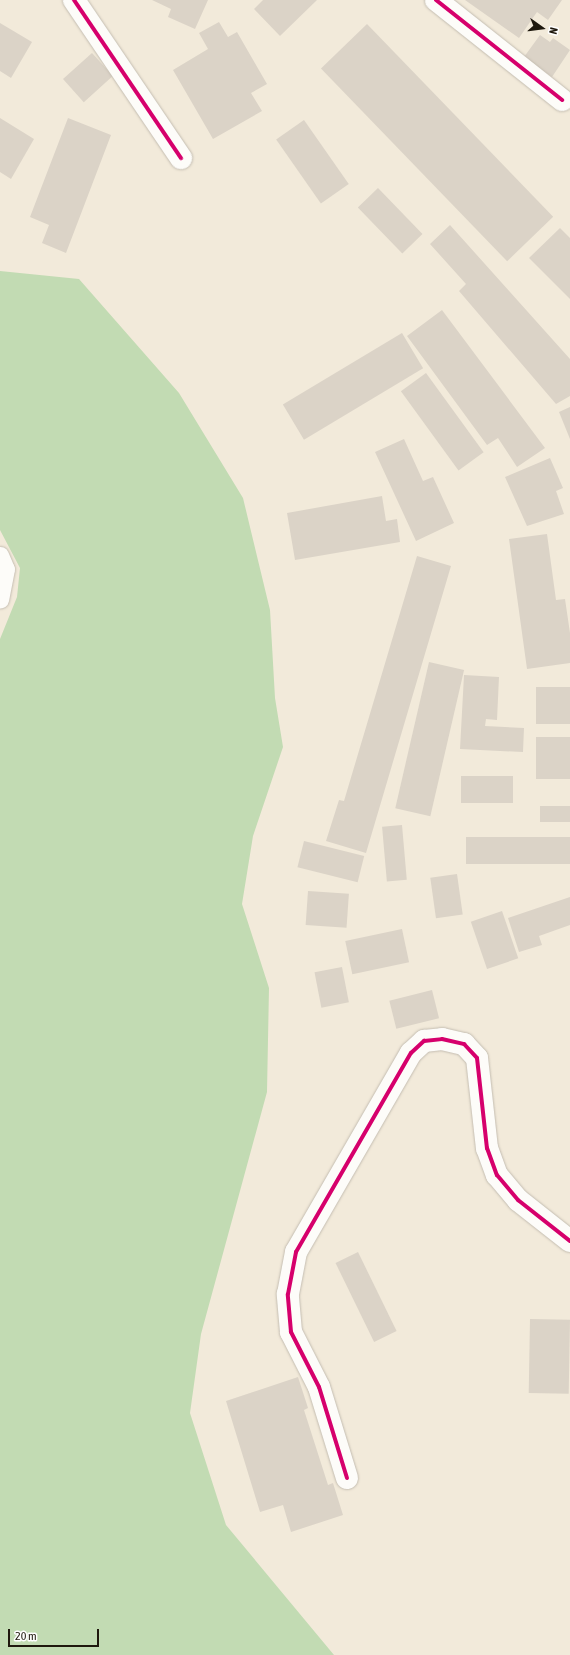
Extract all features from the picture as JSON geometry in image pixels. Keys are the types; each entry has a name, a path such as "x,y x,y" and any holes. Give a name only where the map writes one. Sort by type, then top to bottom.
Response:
{"street":[{"path":"74,0 181,158"},
{"path":"436,0 562,100"},
{"path":"347,1478 319,1387 291,1332 288,1294 296,1252 411,1053 424,1041 442,1039 464,1044 477,1058 487,1148 497,1175 518,1200 570,1241"}],"lane":[{"path":"0,556 6,569 0,599"}],"green space":[{"path":"0,271 79,279 179,393 243,498 270,610 275,698 283,747 253,836 242,904 269,988 267,1092 201,1334 190,1413 226,1525 334,1655 0,1655 0,639 17,597 20,568 0,530"}],"building":[{"path":"152,0 208,0 195,29 168,17 171,9"},
{"path":"263,0 317,0 280,36 254,9"},
{"path":"465,0 562,0 548,20 537,12 519,38"},
{"path":"219,22 228,37 237,32 267,84 251,93 262,111 213,139 173,70 208,49 199,33"},
{"path":"0,23 32,42 11,78 0,71"},
{"path":"367,24 553,217 507,261 321,68"},
{"path":"540,35 550,42 553,38 570,50 552,77 524,57"},
{"path":"92,53 113,76 84,102 63,79"},
{"path":"0,118 34,139 11,179 0,172"},
{"path":"68,118 111,135 66,253 42,243 49,225 30,217"},
{"path":"304,120 349,184 321,203 276,140"},
{"path":"378,188 422,234 402,253 358,207"},
{"path":"450,225 570,359 570,396 556,404 459,291 466,284 430,244"},
{"path":"560,228 570,238 570,299 529,258"},
{"path":"442,310 545,448 517,467 498,438 487,445 407,336"},
{"path":"402,333 423,368 304,440 283,405"},
{"path":"426,373 484,452 459,471 401,391"},
{"path":"570,407 570,439 559,412"},
{"path":"404,439 423,481 433,477 454,523 416,541 375,452"},
{"path":"550,458 563,488 556,491 564,514 527,526 505,477"},
{"path":"382,496 386,521 397,519 400,542 295,560 287,513"},
{"path":"547,534 556,600 565,599 570,633 570,663 527,669 509,539"},
{"path":"417,556 451,566 366,853 326,841 339,800 344,801"},
{"path":"429,662 464,670 430,816 395,808"},
{"path":"464,675 499,677 497,720 486,719 485,726 524,728 523,752 460,749"},
{"path":"536,687 570,687 570,724 536,724"},
{"path":"536,737 570,737 570,779 536,779"},
{"path":"461,776 513,776 513,803 461,803"},
{"path":"540,806 570,806 570,822 540,822"},
{"path":"402,825 407,880 387,882 382,827"},
{"path":"466,837 570,837 570,864 466,864"},
{"path":"304,841 364,856 358,882 297,867"},
{"path":"457,874 463,915 436,918 430,878"},
{"path":"308,891 349,894 347,928 306,925"},
{"path":"570,897 570,925 539,936 542,945 519,952 508,918"},
{"path":"502,911 518,958 487,969 471,922"},
{"path":"402,929 409,962 352,974 345,941"},
{"path":"342,967 349,1002 321,1008 315,972"},
{"path":"432,990 439,1018 396,1029 389,1001"},
{"path":"358,1252 397,1331 374,1342 336,1263"},
{"path":"530,1319 570,1320 569,1394 529,1393"},
{"path":"298,1377 308,1408 304,1410 328,1485 333,1483 343,1515 291,1532 283,1505 260,1512 226,1401"}],"cycle path":[{"path":"74,0 181,158"},
{"path":"436,0 562,100"},
{"path":"347,1478 319,1387 291,1332 288,1294 296,1252 411,1053 424,1041 442,1039 464,1044 477,1058 487,1148 497,1175 518,1200 570,1241"}]}
